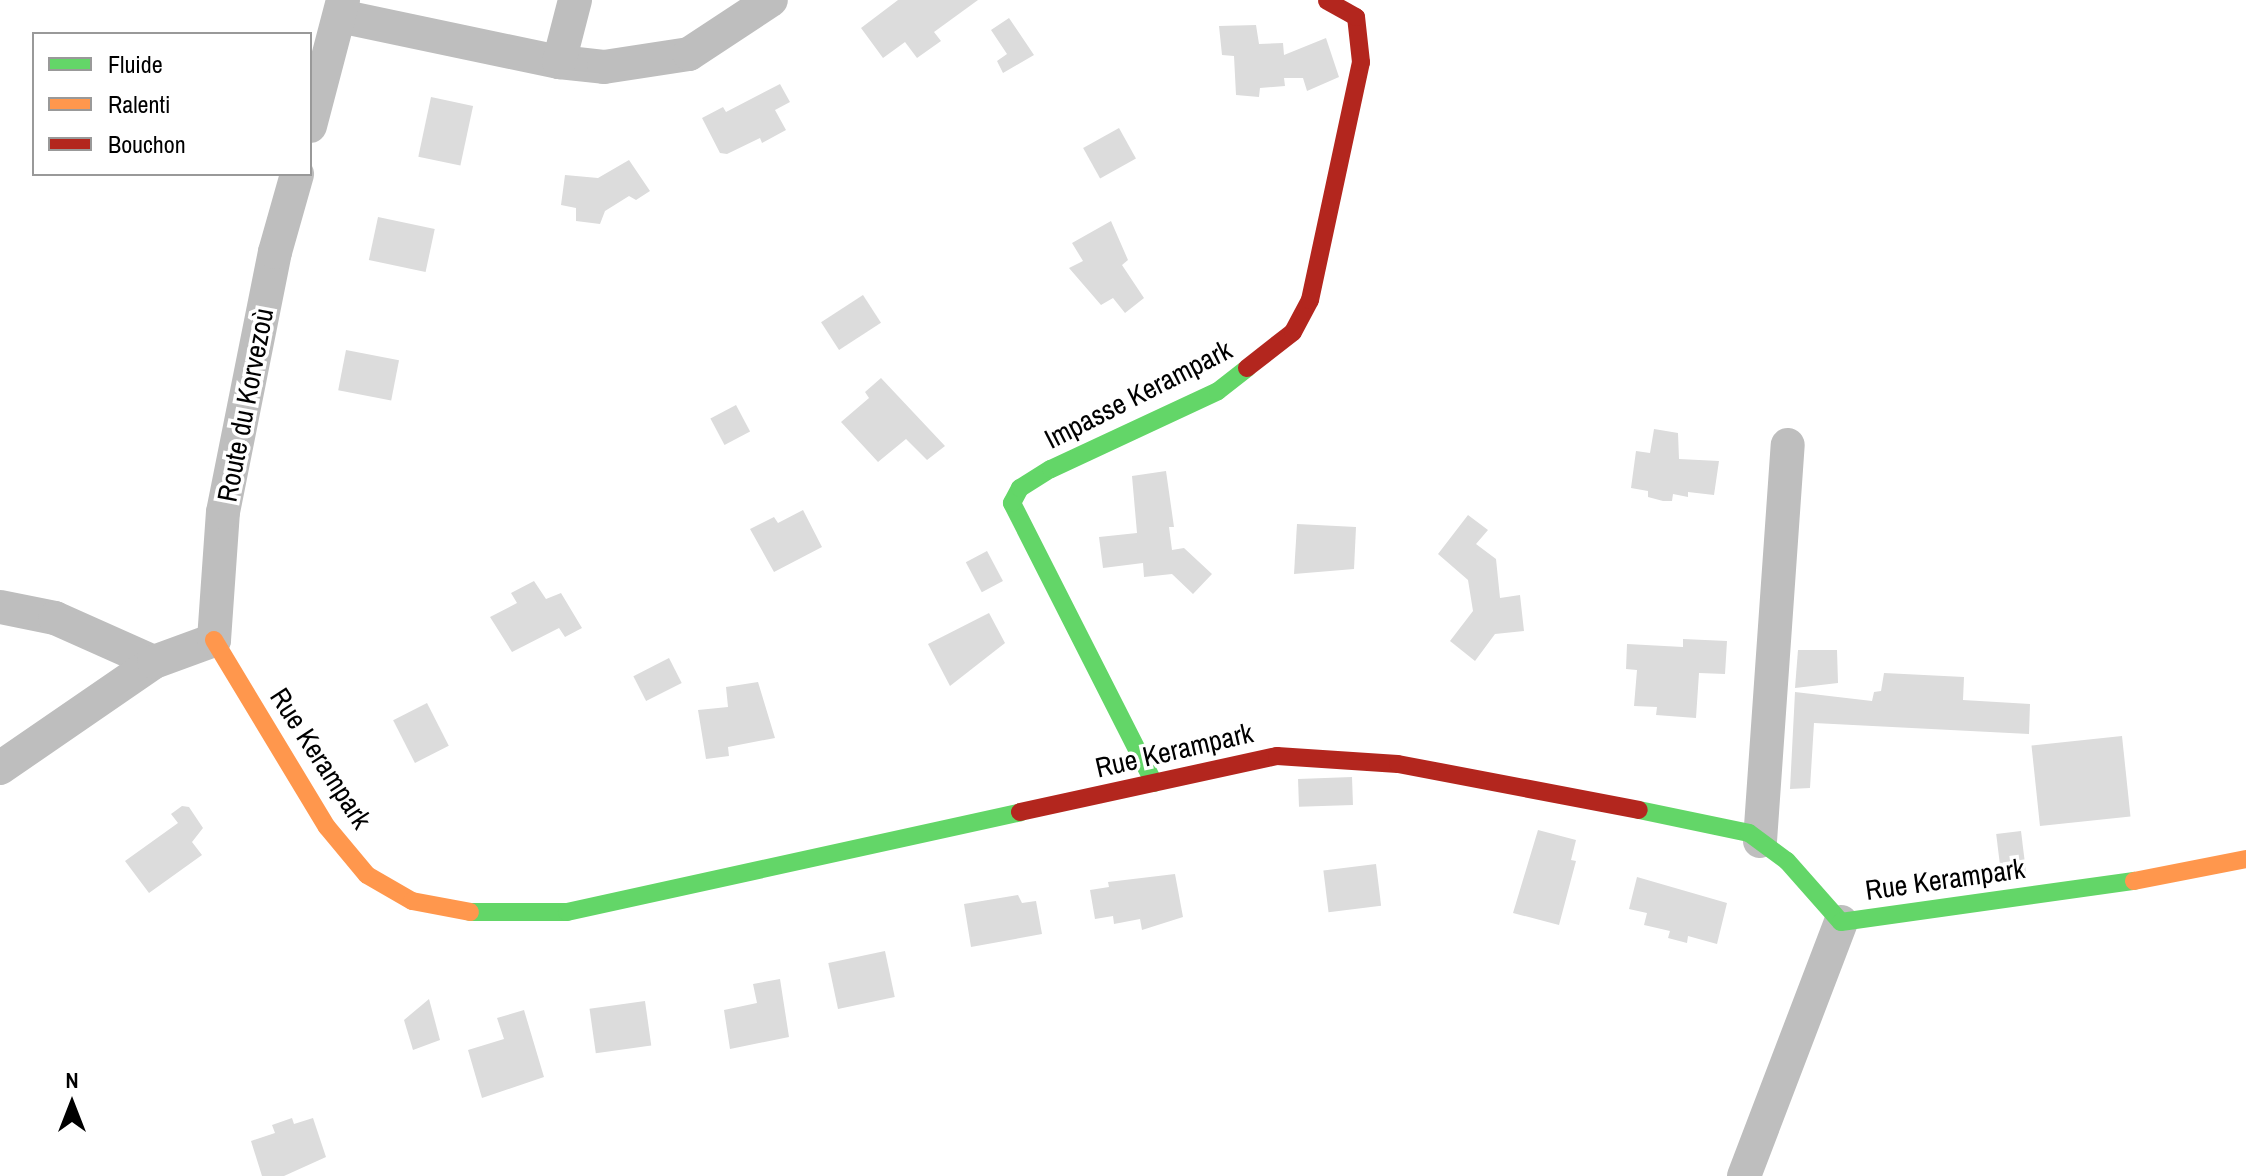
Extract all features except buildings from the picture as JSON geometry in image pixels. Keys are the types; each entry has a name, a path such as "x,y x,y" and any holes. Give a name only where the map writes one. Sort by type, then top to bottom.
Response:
{"street":[{"path":"559,62 575,0"},
{"path":"312,119 342,8 559,62 604,67 689,54 771,0"},
{"name":"Impasse Kerampark","path":"1154,783 1012,503 1020,488 1051,469 1218,391 1293,332 1310,300 1361,62 1356,17 1327,1"},
{"name":"Route du Korvezoù","path":"214,640 223,512 275,252 296,176"},
{"path":"1760,841 1788,445"},
{"path":"0,607 55,618 154,662"},
{"path":"0,768 154,662 214,640"},
{"name":"Rue Kerampark","path":"214,640 327,827 367,875 412,901 458,912 567,912 1277,756 1398,764 1536,787 1749,833 1787,861 1841,922 2179,875 2246,859"},
{"path":"1744,1176 1841,922"}],"traffic: fast":[{"path":"1154,783 1012,503 1020,488 1051,469 1218,391 1247,368"},
{"path":"1639,810 1749,833 1787,861 1841,922 2134,881"},
{"path":"470,912 567,912 1020,812"}],"traffic: slow":[{"path":"214,640 327,827 367,875 412,901 470,912"},
{"path":"2134,881 2246,859"}],"traffic: jam":[{"path":"1247,368 1293,332 1310,300 1361,62 1356,17 1327,1"},
{"path":"1020,812 1277,756 1398,764 1639,810"}]}
